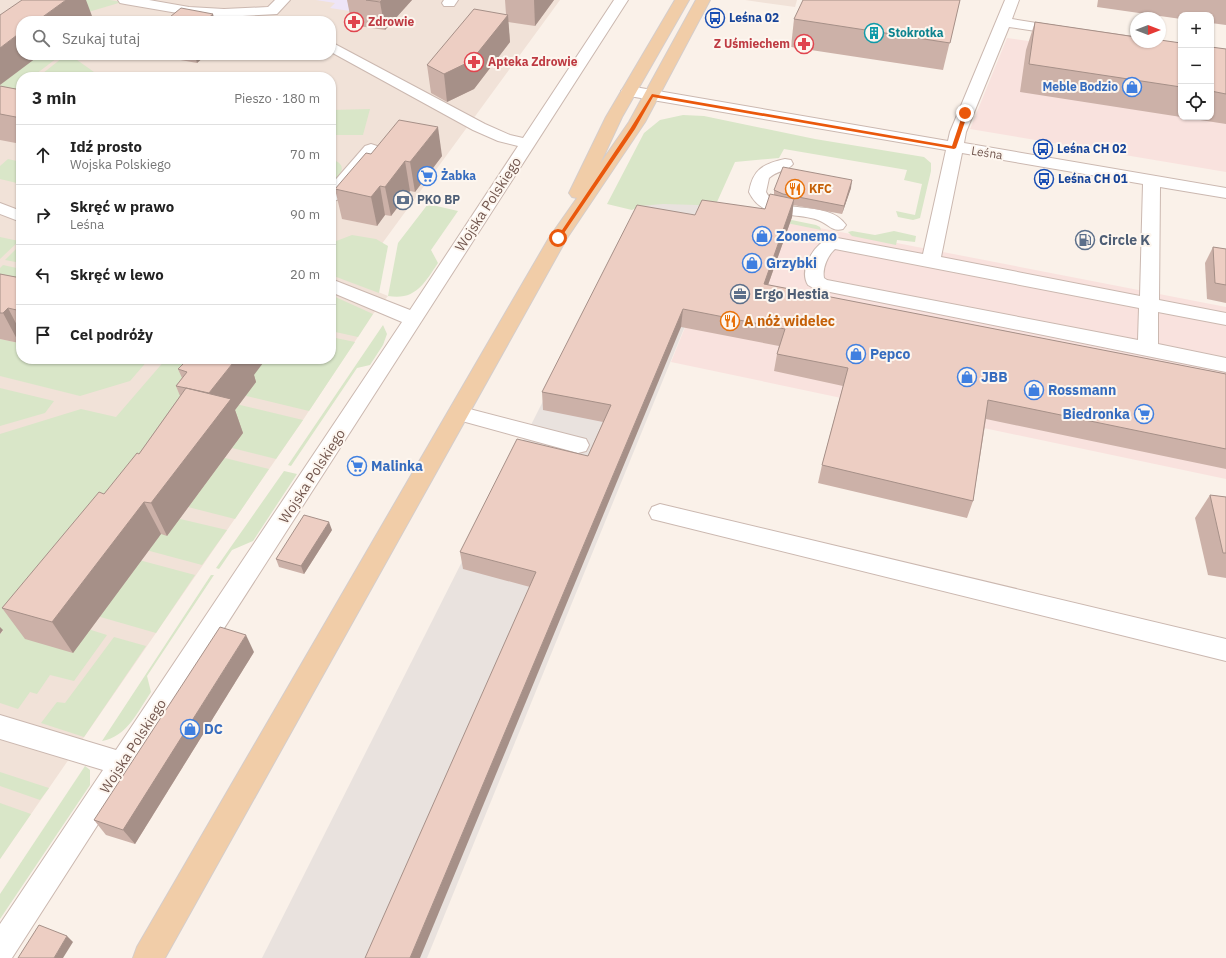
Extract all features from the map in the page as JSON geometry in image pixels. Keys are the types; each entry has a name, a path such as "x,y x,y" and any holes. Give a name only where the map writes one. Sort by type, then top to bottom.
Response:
{"main road":[{"path":"558,238 584,178 629,91 682,0"},
{"path":"148,958 558,238 632,129 703,0"}],"street":[{"path":"125,0 189,11 224,13 274,9 283,0"},
{"name":"Wojska Polskiego","path":"0,950 621,0"},
{"path":"931,261 954,148 965,113 1012,0"},
{"path":"1004,22 1079,33"},
{"path":"336,49 479,127 504,138 528,144"},
{"name":"Leśna","path":"629,91 1226,194"},
{"path":"336,190 371,149"},
{"path":"785,164 772,167 763,173 756,191 757,197 762,202 771,206 825,217 838,225"},
{"path":"1148,349 1152,181"},
{"path":"0,208 16,215"},
{"path":"1226,319 832,243 821,251 814,274 815,281 822,285 1226,365"},
{"path":"336,287 413,319"},
{"path":"458,413 578,445"},
{"path":"660,513 1226,650"},
{"path":"0,727 122,764"}],"shaded area":[{"path":"0,0 560,0 354,282 388,296 373,314 303,420 0,859"},
{"path":"316,0 376,0 363,13 330,8 335,3"},
{"path":"745,0 797,0 795,7"},
{"path":"1007,38 1178,63 1178,120 1214,120 1214,108 1226,70 1226,172 970,129"},
{"path":"647,195 732,211 427,958 262,958"},
{"path":"732,211 1226,307 1226,479 671,362"}],"green space":[{"path":"74,0 110,0 122,2 85,13"},
{"path":"32,60 54,60 39,72 16,72"},
{"path":"60,60 77,60 94,72 44,72"},
{"path":"16,72 16,103 0,112 0,85"},
{"path":"370,109 363,135 336,135 336,110"},
{"path":"683,115 704,116 815,139 924,157 931,163 931,171 920,218 913,220 898,217 896,211 915,215 922,184 904,180 907,170 784,149 779,158 735,162 717,202 816,225 820,227 821,230 697,205 663,204 640,206 632,210 607,204 644,133 660,120"},
{"path":"8,159 16,161 16,183 0,179 0,166"},
{"path":"336,161 342,167 340,174 336,179"},
{"path":"428,204 458,211 431,250 438,263 424,283 413,293 398,297 388,296 398,243"},
{"path":"852,231 875,235 894,231 916,236 915,242 897,240 896,245 852,236 848,232"},
{"path":"352,235 376,239 388,246 379,293 336,277 336,241"},
{"path":"0,237 16,240 16,244 0,259"},
{"path":"16,249 16,262 5,260"},
{"path":"3,265 16,268 16,303 0,289 0,268"},
{"path":"336,297 373,314 358,337 336,332"},
{"path":"383,325 387,334 383,345 370,365 357,368 291,466 288,465"},
{"path":"336,338 355,342 309,411 242,395 248,377 258,364 336,364"},
{"path":"0,339 16,342 16,364 145,364 130,381 80,396 0,376"},
{"path":"162,364 213,364 88,629 107,635 74,681 50,675 37,694 30,692 18,709 0,703 0,634 3,631 0,630 0,434 81,409 116,417"},
{"path":"0,388 54,401 45,413 0,426"},
{"path":"236,404 303,420 276,459 228,447 219,426"},
{"path":"221,457 269,469 235,519 184,506"},
{"path":"284,471 297,474 253,541 232,550 219,569 216,568"},
{"path":"176,518 227,530 202,565 146,550 159,533"},
{"path":"139,560 195,575 156,633 97,616"},
{"path":"211,575 214,575 147,676 151,692 136,715 125,729 111,739 102,741"},
{"path":"114,637 146,646 84,737 41,723 57,702 65,703"},
{"path":"85,766 90,770 90,785 0,919 0,894"},
{"path":"0,772 49,788 40,800 0,786"},
{"path":"0,803 31,814 0,859"}],"building":[{"path":"22,0 66,0 44,16 16,16 16,36 0,48 0,15"},
{"path":"366,0 382,0 380,2"},
{"path":"803,0 960,0 950,43 794,19"},
{"path":"181,8 213,14 211,16 171,16"},
{"path":"474,9 508,15 471,61 444,74 427,65"},
{"path":"1035,22 1130,36 1130,48 1166,48 1166,41 1178,43 1178,87 1029,64"},
{"path":"1214,47 1226,49 1226,94 1214,92"},
{"path":"0,86 16,89 16,117 0,114"},
{"path":"399,120 438,127 410,162 405,161 385,187 380,186 371,197 336,189 366,153 371,154"},
{"path":"783,167 852,180 844,206 783,194 774,190"},
{"path":"770,194 794,199 764,284 1226,374 1226,449 988,400 973,501 822,465 848,368 777,354 785,329 683,309 410,958 365,958 536,572 460,552 517,439 588,456 611,405 542,392 637,205 695,215 702,200 765,209"},
{"path":"1213,247 1226,249 1226,285 1215,283"},
{"path":"0,274 16,277 16,310 8,308 3,313 0,313"},
{"path":"183,364 232,364 209,393 176,386 187,372 178,369"},
{"path":"186,388 231,399 151,503 144,502 52,622 2,608 99,492 104,494 137,453 139,454"},
{"path":"1210,495 1226,497 1226,553 1223,553"},
{"path":"304,515 329,522 301,566 276,559"},
{"path":"220,627 246,635 123,830 94,820"},
{"path":"39,925 67,936 54,958 18,958"}],"place":[{"name":"Leśna 02","path":"715,18"},
{"name":"Zdrowie","path":"354,22"},
{"name":"Stokrotka","path":"874,33"},
{"name":"Z Uśmiechem","path":"804,44"},
{"name":"Apteka Zdrowie","path":"474,62"},
{"name":"Meble Bodzio","path":"1132,87"},
{"name":"Leśna CH 02","path":"1043,149"},
{"name":"Żabka","path":"427,176"},
{"name":"Leśna CH 01","path":"1044,179"},
{"name":"KFC","path":"795,189"},
{"name":"PKO BP","path":"403,200"},
{"name":"Zoonemo","path":"762,236"},
{"name":"Circle K","path":"1085,240"},
{"name":"Grzybki","path":"752,263"},
{"name":"Ergo Hestia","path":"740,294"},
{"name":"A nóż widelec","path":"730,321"},
{"name":"Pepco","path":"856,354"},
{"name":"JBB","path":"967,377"},
{"name":"Rossmann","path":"1034,390"},
{"name":"Biedronka","path":"1144,414"},
{"name":"Malinka","path":"357,466"},
{"name":"DC","path":"190,729"}],"route":[{"path":"558,238 637,122 652,95 954,148 965,113"}]}
